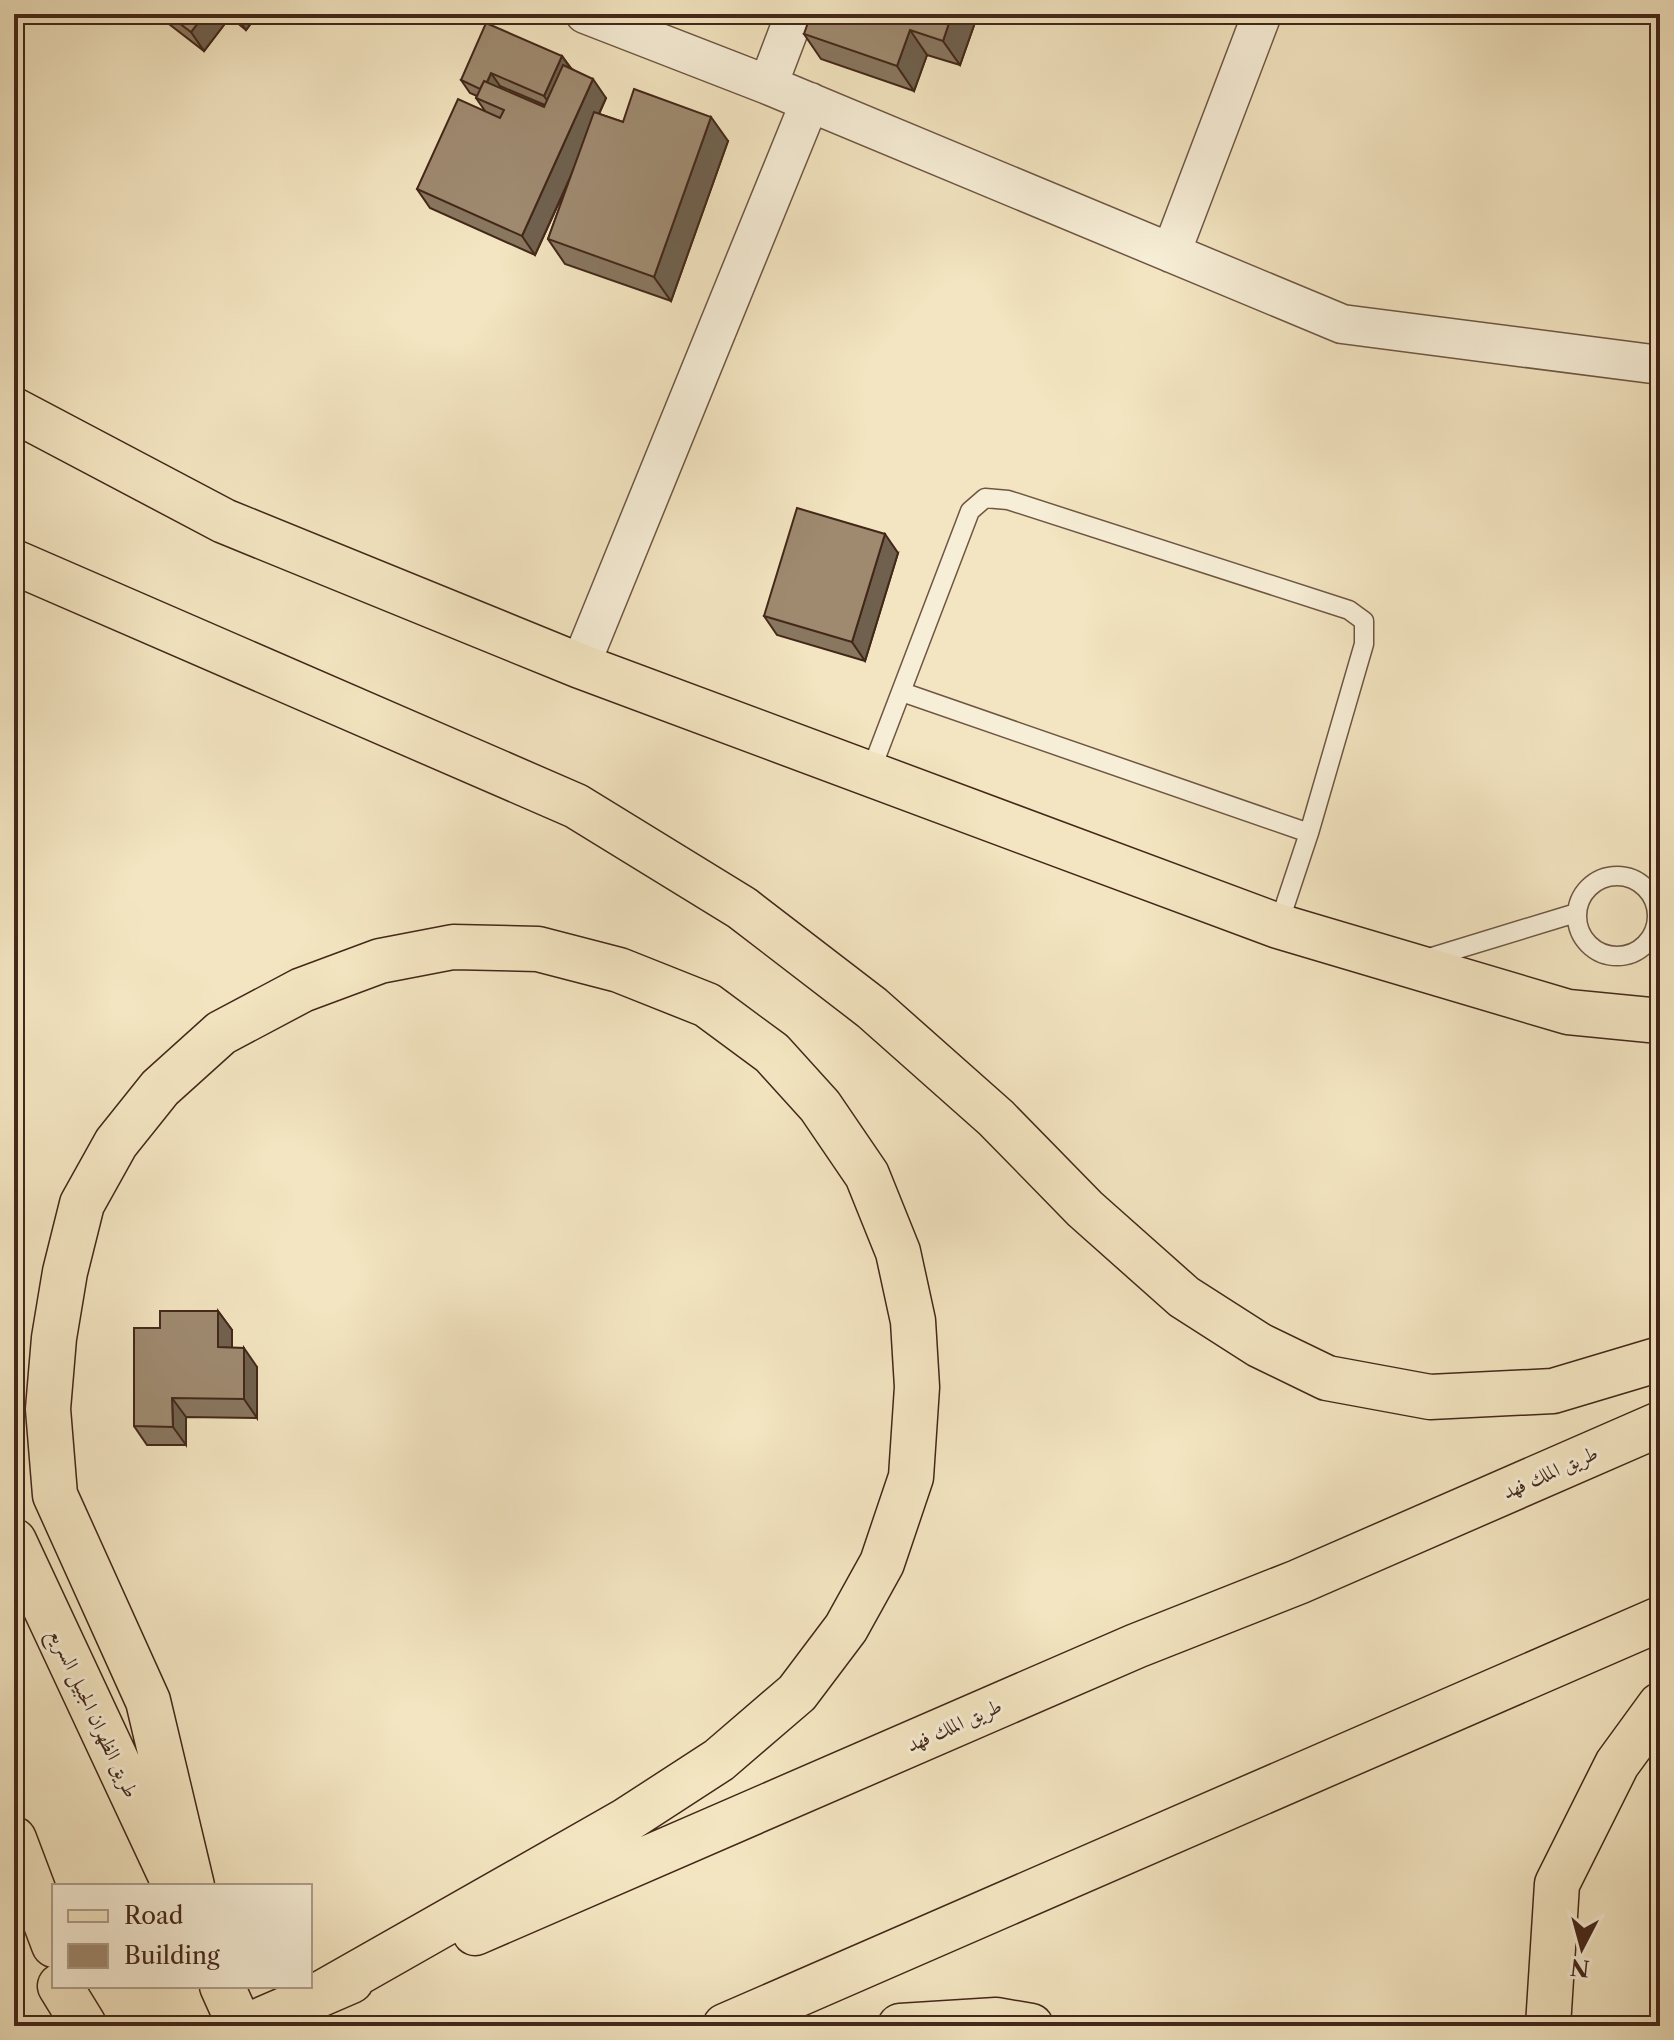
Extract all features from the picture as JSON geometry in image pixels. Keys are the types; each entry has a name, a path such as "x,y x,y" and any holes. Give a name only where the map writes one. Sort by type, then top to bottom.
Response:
{"main road":[{"path":"14,410 224,521 580,666 1278,926 1568,1012 1660,1021"},
{"path":"14,562 576,806 742,908 872,1008 996,1118 1085,1209 1184,1297 1273,1352 1327,1378 1430,1397 1553,1391 1660,1359"},
{"path":"192,1884 148,1701 55,1495 48,1409 54,1338 65,1272 82,1204 116,1143 160,1088 221,1033 302,990 380,961 453,947 538,949 619,970 707,1005 772,1053 820,1106 867,1175 898,1252 913,1321 917,1387 911,1477 882,1563 846,1628 797,1693 719,1760 625,1821 324,1992"},
{"name":"طريق الملك فهد","path":"247,2026 324,1992 488,1928 1136,1646 1298,1582 1660,1424"},
{"name":"طريق الظهران الجبيل السريع","path":"14,1541 174,1884"},
{"path":"725,2026 1660,1619"},
{"path":"1548,2026 1557,1884 1617,1764 1660,1705"},
{"path":"14,1839 52,1940"},
{"path":"14,1913 52,1974"},
{"path":"61,1988 84,2026"},
{"path":"70,1988 84,2026"},
{"path":"223,1988 240,2026"},
{"path":"900,2026 996,2020 1031,2026"}],"street":[{"path":"585,14 810,102 1342,324 1660,365"},
{"path":"768,85 795,14"},
{"path":"1171,253 1262,14"},
{"path":"580,666 810,102"}],"lane":[{"path":"870,773 970,511 985,498 1008,500 1349,610 1364,621 1364,644 1309,833 1278,926"},
{"path":"902,692 1309,833"},
{"path":"1619,876 1640,882 1654,898 1658,919 1649,942 1627,956 1602,955 1582,938 1576,913 1583,893 1599,880 1619,876"},
{"path":"1404,965 1576,913"}],"building":[{"path":"167,14 205,14 191,32"},
{"path":"811,14 952,14 943,41 910,30 897,66 804,34"},
{"path":"486,23 562,56 544,96 491,73 480,89 461,80"},
{"path":"563,65 593,79 522,236 417,189 458,99 500,118 504,110 476,98 484,81 544,107"},
{"path":"634,89 711,117 654,277 548,239 594,112 623,122"},
{"path":"797,508 885,534 852,642 764,616"},
{"path":"160,1311 218,1311 218,1347 244,1348 244,1399 172,1398 173,1427 134,1426 134,1328 160,1328"}]}
